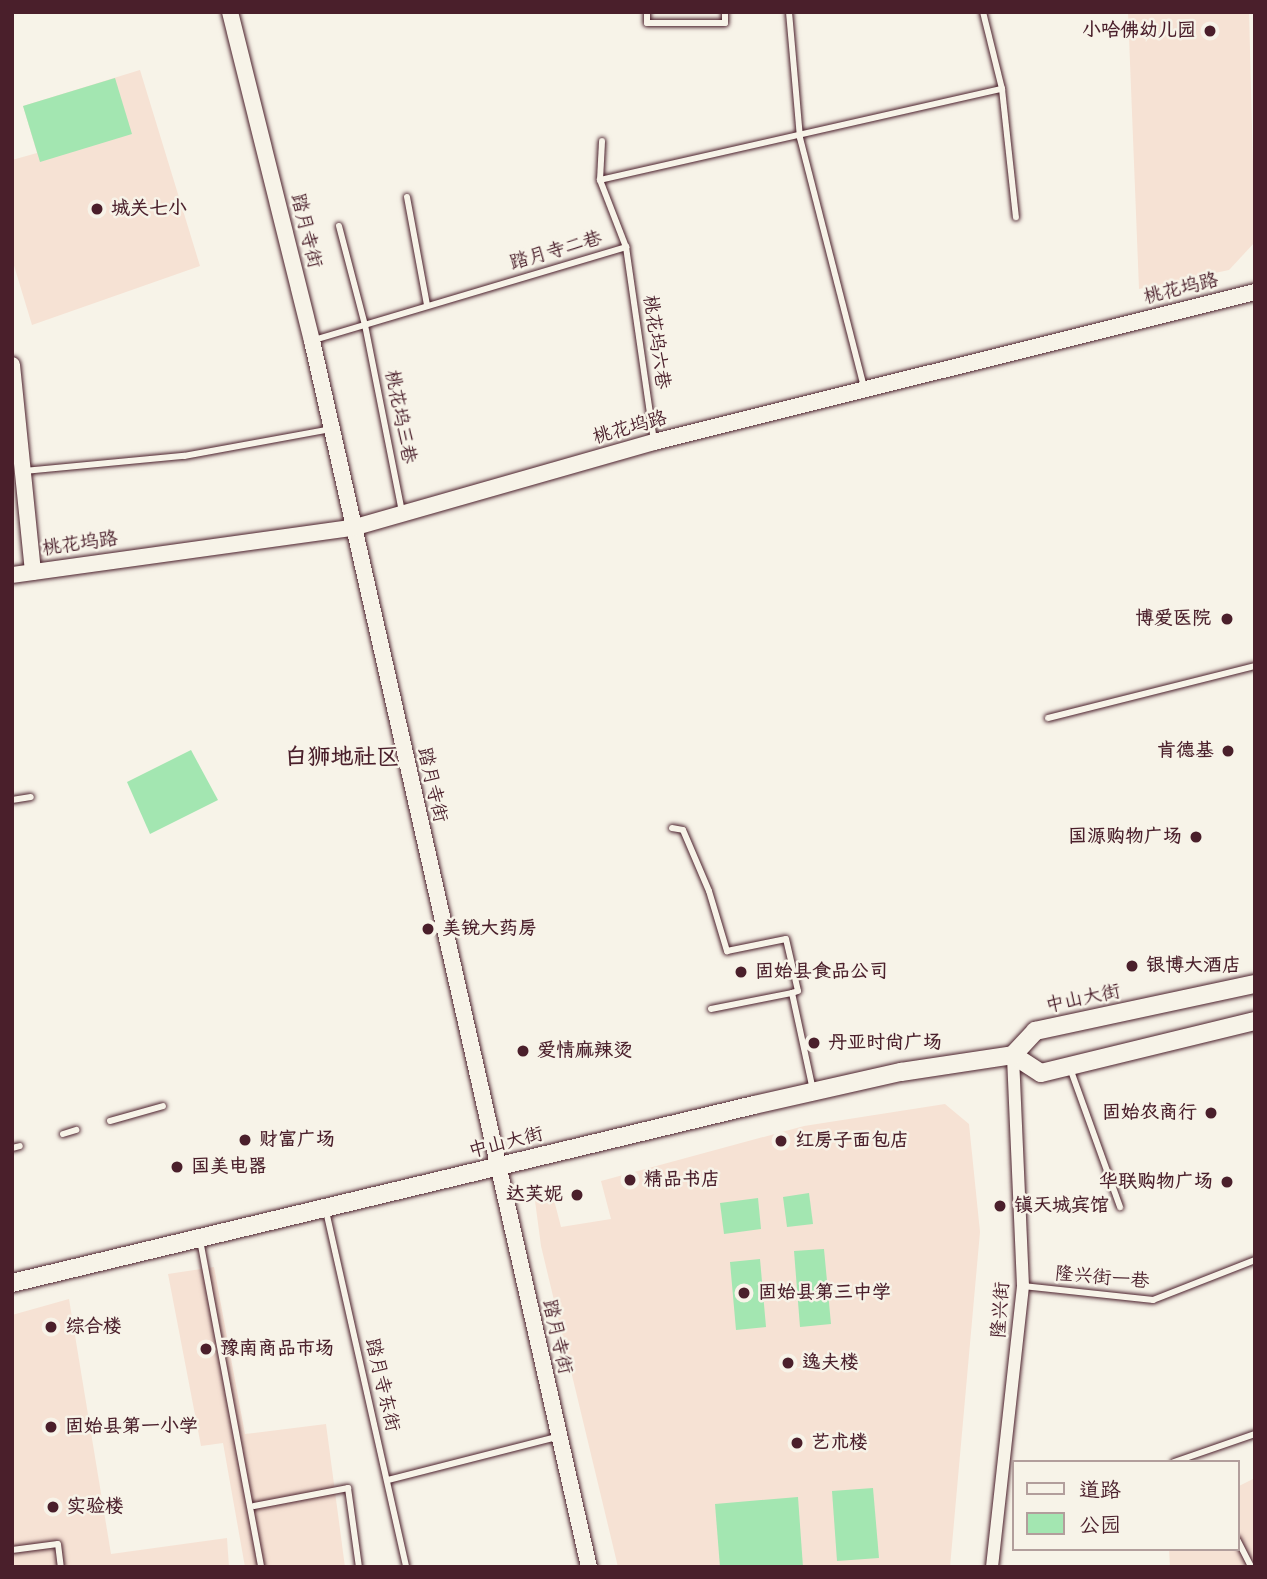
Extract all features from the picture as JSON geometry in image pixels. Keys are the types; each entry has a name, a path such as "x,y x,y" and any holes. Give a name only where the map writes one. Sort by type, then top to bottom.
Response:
{"main road":[{"name":"中山大街","path":"12,1283 326,1211 496,1167 814,1092 1013,1055 1035,1031 1255,984"},
{"path":"1013,1055 1041,1073 1255,1021"}],"street":[{"name":"踏月寺街","path":"230,12 312,341 496,1167 589,1567"},
{"name":"桃花坞路","path":"12,575 352,528 654,442 1255,292"},
{"path":"12,365 33,572"},
{"name":"隆兴街","path":"992,1567 1009,1463 1023,1286 1013,1055"}],"lane":[{"path":"647,12 647,23 725,23 725,12"},
{"path":"789,12 800,138 864,390"},
{"path":"983,12 1002,89 1016,217"},
{"path":"602,141 600,180 800,138 1002,89"},
{"name":"踏月寺二巷","path":"312,341 626,247 600,180"},
{"path":"407,197 428,305"},
{"name":"桃花坞三巷","path":"339,226 365,325 403,514"},
{"name":"桃花坞六巷","path":"626,247 654,442"},
{"path":"21,471 184,456 331,429"},
{"path":"1048,718 1255,666"},
{"path":"12,800 31,797"},
{"path":"672,828 683,830 709,891 727,951 786,939 798,991 711,1009"},
{"path":"792,993 814,1092"},
{"path":"1069,1066 1120,1207"},
{"path":"110,1121 163,1106"},
{"path":"62,1135 76,1130"},
{"name":"踏月寺东街","path":"326,1211 406,1567"},
{"path":"200,1238 254,1506 261,1567"},
{"name":"隆兴街一巷","path":"1023,1286 1153,1300 1255,1260"},
{"path":"1180,1460 1255,1434"},
{"path":"388,1480 559,1437"},
{"path":"254,1506 348,1488 359,1567"},
{"path":"1239,1543 1251,1567"},
{"path":"12,1550 58,1544 61,1567"}],"shaded area":[{"path":"1128,12 1249,12 1255,242 1229,270 1139,289"},
{"name":"城关七小","path":"140,70 200,266 32,325 12,259 12,160 37,153 23,106"},
{"path":"945,1104 969,1124 980,1232 950,1567 618,1567 541,1246 535,1201 552,1192 561,1227 611,1219 601,1181 804,1126"},
{"name":"豫南商品市场","path":"214,1267 245,1434 326,1424 345,1567 245,1567 223,1443 201,1446 168,1274"},
{"name":"固始县第一小学","path":"69,1299 111,1554 227,1538 229,1567 12,1567 12,1315"},
{"path":"1255,1478 1255,1567 1170,1567 1169,1551 1239,1551 1239,1486"}],"green space":[{"path":"115,78 132,134 40,162 23,106"},
{"path":"191,750 218,800 150,834 127,782"},
{"path":"809,1193 813,1224 787,1227 783,1197"},
{"path":"758,1198 761,1229 724,1234 720,1203"},
{"path":"824,1249 831,1324 800,1327 794,1251"},
{"path":"760,1259 766,1327 736,1330 730,1262"},
{"path":"873,1488 879,1558 837,1561 832,1491"},
{"path":"798,1497 803,1567 720,1567 715,1504"}],"place":[{"name":"小哈佛幼儿园","path":"1210,31"},
{"name":"城关七小","path":"97,209"},
{"name":"博爱医院","path":"1227,619"},
{"name":"肯德基","path":"1228,751"},
{"name":"国源购物广场","path":"1196,837"},
{"name":"美锐大药房","path":"428,929"},
{"name":"银博大酒店","path":"1132,966"},
{"name":"固始县食品公司","path":"741,972"},
{"name":"丹亚时尚广场","path":"814,1043"},
{"name":"爱情麻辣烫","path":"523,1051"},
{"name":"固始农商行","path":"1211,1113"},
{"name":"财富广场","path":"245,1140"},
{"name":"红房子面包店","path":"781,1141"},
{"name":"国美电器","path":"177,1167"},
{"name":"精品书店","path":"630,1180"},
{"name":"华联购物广场","path":"1227,1182"},
{"name":"达芙妮","path":"577,1195"},
{"name":"镇天城宾馆","path":"1000,1206"},
{"name":"固始县第三中学","path":"744,1293"},
{"name":"综合楼","path":"51,1327"},
{"name":"豫南商品市场","path":"206,1349"},
{"name":"逸夫楼","path":"788,1363"},
{"name":"固始县第一小学","path":"51,1427"},
{"name":"艺术楼","path":"797,1443"},
{"name":"实验楼","path":"53,1507"}],"district":[{"name":"白狮地社区","path":"342,757"}]}
